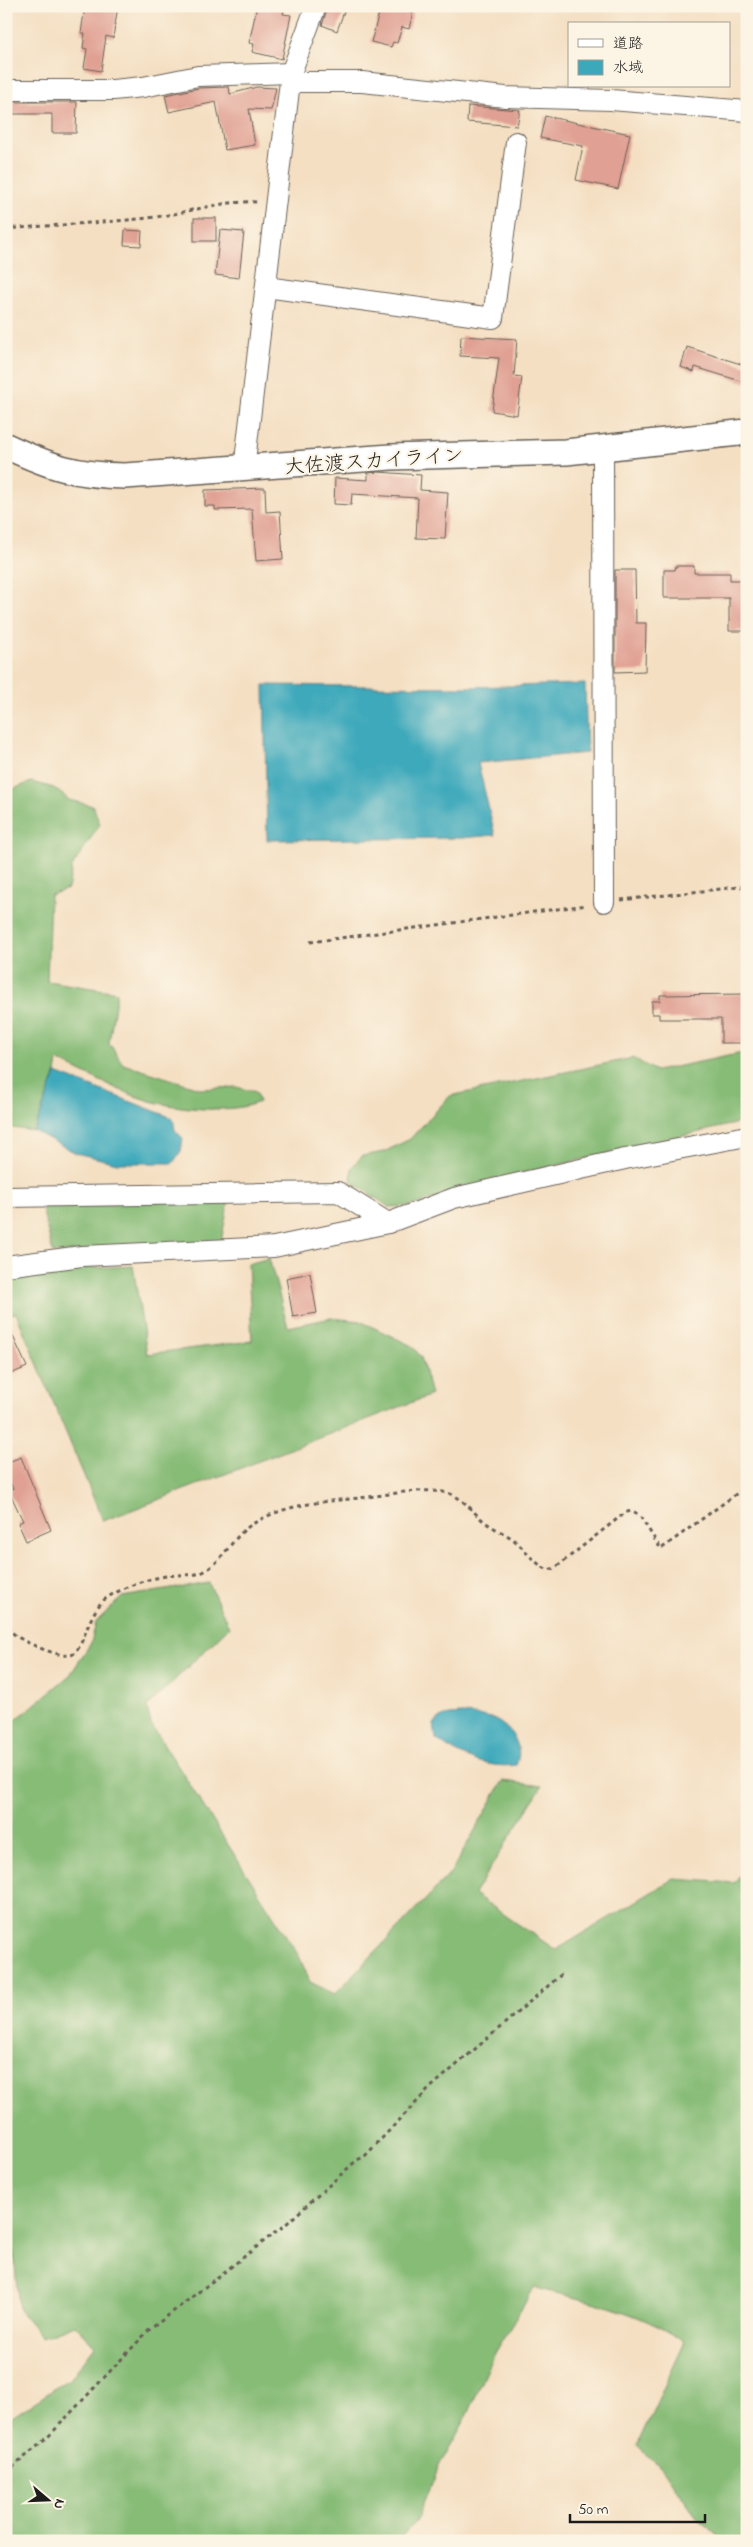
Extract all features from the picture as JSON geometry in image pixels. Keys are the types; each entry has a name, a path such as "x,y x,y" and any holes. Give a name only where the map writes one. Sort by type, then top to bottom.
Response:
{"street":[{"path":"244,469 291,77 316,6"},
{"path":"6,90 113,90 143,87 198,76 291,77 362,82 505,97 611,100 747,111"},
{"path":"266,287 493,318 516,142"},
{"name":"大佐渡スカイライン","path":"6,446 54,467 88,475 125,476 391,457 602,449 747,432"},
{"path":"602,449 604,902"},
{"path":"6,1266 82,1256 274,1247 388,1223 454,1198 625,1160 747,1136"},
{"path":"6,1197 338,1192 388,1223"}],"path":[{"path":"6,229 150,218 240,201 276,203"},
{"path":"310,942 604,902 747,886"},
{"path":"6,1618 12,1631 24,1640 64,1656 72,1655 80,1646 90,1617 108,1597 124,1589 158,1578 202,1572 212,1566 231,1542 249,1526 264,1517 321,1501 421,1490 445,1492 461,1498 486,1524 513,1540 541,1567 548,1570 555,1568 626,1512 634,1512 640,1516 661,1549 747,1486"},
{"path":"6,2473 47,2438 148,2331 285,2224 357,2160 364,2157 430,2088 562,1973"}],"green space":[{"path":"31,782 54,788 69,800 93,806 100,824 72,867 68,889 50,895 47,981 117,992 109,1043 123,1064 202,1089 236,1087 256,1092 259,1102 248,1106 220,1109 190,1108 162,1104 127,1093 58,1061 56,1073 34,1131 6,1127 6,792"},
{"path":"747,1052 747,1121 498,1179 411,1206 389,1207 351,1181 352,1167 362,1156 384,1152 410,1139 450,1096 633,1058 656,1071"},
{"path":"229,1199 221,1242 53,1253 41,1204"},
{"path":"269,1258 288,1327 331,1318 360,1321 412,1346 421,1357 431,1395 103,1521 16,1313 6,1315 6,1274 18,1271 133,1266 147,1354 252,1341 248,1264"},
{"path":"209,1583 229,1627 147,1707 151,1724 299,1956 310,1982 335,1994 450,1874 503,1781 542,1786 474,1894 556,1950 673,1879 734,1883 747,1866 747,2541 725,2541 699,2520 662,2470 637,2445 685,2342 631,2314 593,2302 534,2288 495,2353 465,2420 438,2468 419,2516 398,2541 6,2541 6,2421 71,2378 95,2346 75,2325 42,2337 19,2310 14,2253 6,2240 6,1728 70,1675 91,1643 96,1622 122,1597"}],"water":[{"path":"585,684 587,753 478,763 495,835 462,838 267,840 264,685 469,687"},
{"path":"56,1073 173,1118 175,1130 183,1138 181,1151 173,1163 117,1163 76,1153 34,1131"},
{"path":"462,1714 487,1717 508,1729 513,1735 518,1750 516,1765 494,1765 473,1760 454,1751 436,1739 434,1724 440,1718"}],"building":[{"path":"85,6 118,6 113,38 106,36 101,71 84,68 87,49 83,48 85,33 81,33"},
{"path":"257,6 285,6 283,14 291,15 282,59 252,52 254,44 249,43"},
{"path":"328,6 346,6 337,31 322,25"},
{"path":"381,6 392,6 413,12 409,29 402,27 397,43 393,42 391,47 371,42"},
{"path":"229,87 230,94 257,87 276,88 271,110 249,109 255,145 225,150 216,102 169,112 165,95 199,88"},
{"path":"6,102 77,102 76,133 52,133 52,114 6,114"},
{"path":"468,106 520,110 517,126 467,122"},
{"path":"545,116 630,134 618,189 576,180 583,146 540,138"},
{"path":"194,218 216,218 216,241 194,241"},
{"path":"125,230 142,231 141,246 124,245"},
{"path":"220,230 244,232 239,278 215,275"},
{"path":"461,336 517,339 514,376 522,377 517,415 492,411 499,358 460,356"},
{"path":"687,347 747,366 747,383 695,367 694,372 681,367"},
{"path":"368,473 421,475 420,490 448,492 445,539 416,538 418,498 352,494 351,505 334,504 335,478 368,480"},
{"path":"265,488 266,512 280,511 283,559 256,561 252,509 215,510 215,506 205,506 205,490"},
{"path":"676,566 694,566 694,573 730,573 730,580 747,580 747,631 729,631 729,598 664,598 664,570 675,570"},
{"path":"615,570 635,570 636,623 646,623 645,671 615,672"},
{"path":"747,994 747,1043 721,1043 721,1019 659,1019 659,1014 652,1014 652,1001 660,1001 660,995"},
{"path":"310,1273 317,1313 293,1317 286,1278"},
{"path":"6,1321 27,1367 6,1376"},
{"path":"21,1457 51,1530 26,1541 18,1523 23,1521 9,1491 13,1489 6,1474 6,1463"}]}
